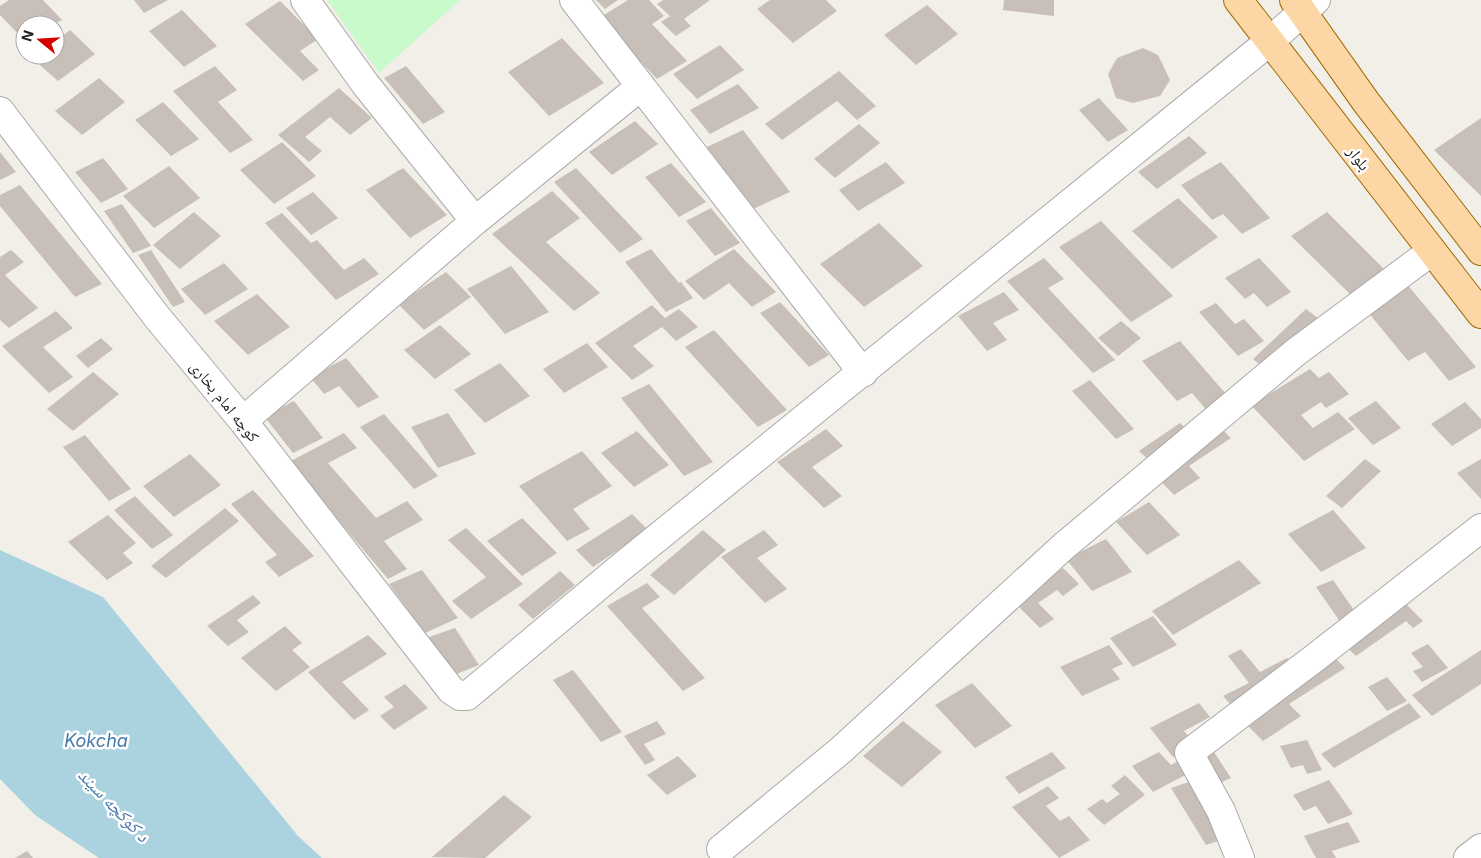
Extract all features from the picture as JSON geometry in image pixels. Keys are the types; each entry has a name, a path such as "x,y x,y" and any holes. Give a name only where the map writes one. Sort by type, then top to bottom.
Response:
{"main road":[{"name":"بلوار","path":"1238,0 1481,314"},
{"path":"1304,4 1366,102 1481,251"}],"street":[{"path":"305,0 366,86 475,221"},
{"path":"574,0 863,373 1270,41 1304,4"},
{"path":"243,421 475,221 641,86"},
{"name":"کوچه امام بخاری","path":"0,111 157,316 243,421 451,690 460,696 467,696 620,568 863,373"},
{"path":"722,849 841,750 1064,546 1296,352 1432,252"},
{"path":"1240,858 1221,811 1189,753 1481,528"},
{"path":"1468,858 1481,848"}],"green space":[{"path":"327,0 460,0 379,73"}],"water":[{"name":"Kokcha","path":"0,550 103,597 298,836 322,858 99,858 35,815 0,779"}],"building":[{"path":"9,0 43,0 57,15 15,15 15,31 0,15 0,6"},
{"path":"134,0 168,0 144,13"},
{"path":"596,0 618,0 605,9"},
{"path":"628,0 649,0 664,16 652,24 687,61 657,79 599,18"},
{"path":"663,0 710,0 684,19 691,26 676,36 661,22 670,16 657,4"},
{"path":"770,0 826,0 837,11 793,43 757,9"},
{"path":"1004,0 1054,0 1054,16 1003,10"},
{"path":"280,1 318,39 300,51 319,70 303,81 245,24"},
{"path":"927,5 958,34 916,65 884,35"},
{"path":"182,10 217,46 184,67 149,31"},
{"path":"70,30 95,54 58,81 40,65 65,65 65,34"},
{"path":"562,38 604,83 549,116 508,72"},
{"path":"720,45 744,70 697,99 673,74"},
{"path":"1143,48 1158,55 1170,80 1160,96 1133,103 1116,98 1108,74 1117,58"},
{"path":"215,66 237,90 218,102 253,140 230,153 173,91"},
{"path":"406,66 445,112 423,124 384,78"},
{"path":"839,71 876,106 857,120 837,101 782,140 765,124"},
{"path":"99,78 125,102 82,135 55,111"},
{"path":"738,84 759,108 710,134 690,110"},
{"path":"339,88 372,118 350,135 330,117 305,137 322,151 309,162 278,135"},
{"path":"1099,98 1128,130 1108,142 1079,110"},
{"path":"163,102 199,139 171,156 135,120"},
{"path":"1481,118 1481,196 1434,150"},
{"path":"635,121 658,144 612,175 589,152"},
{"path":"859,124 880,143 835,178 814,159"},
{"path":"743,130 790,192 753,209 707,147"},
{"path":"1189,136 1207,153 1157,189 1138,172"},
{"path":"282,142 316,176 274,204 240,170"},
{"path":"0,152 16,172 0,180"},
{"path":"103,158 128,189 101,203 75,172"},
{"path":"886,162 905,183 858,211 839,190"},
{"path":"1221,162 1270,218 1242,234 1223,214 1212,220 1181,185"},
{"path":"671,163 706,202 679,217 645,177"},
{"path":"169,166 200,198 154,228 123,196"},
{"path":"403,168 447,215 410,238 366,190"},
{"path":"576,168 643,239 620,253 554,182"},
{"path":"20,185 102,284 75,297 0,206 0,195"},
{"path":"552,191 580,218 546,242 600,293 574,311 492,234"},
{"path":"313,192 338,218 311,235 286,208"},
{"path":"1178,198 1218,237 1172,269 1132,231"},
{"path":"122,204 151,246 133,253 104,211"},
{"path":"711,208 740,243 715,256 686,221"},
{"path":"194,212 221,236 180,269 153,245"},
{"path":"1327,212 1389,274 1353,297 1291,236"},
{"path":"282,213 311,243 317,240 344,270 364,258 379,274 336,300 265,223"},
{"path":"1101,221 1173,296 1131,322 1059,247"},
{"path":"879,223 923,266 864,307 820,264"},
{"path":"651,249 693,298 666,312 625,262"},
{"path":"734,249 776,292 752,307 729,283 704,300 685,281"},
{"path":"11,250 24,262 5,275 38,308 9,328 0,320 0,257"},
{"path":"151,250 185,302 173,307 138,255"},
{"path":"1044,258 1064,279 1048,288 1115,360 1093,373 1007,281"},
{"path":"1259,258 1291,292 1267,307 1254,293 1245,299 1225,278"},
{"path":"224,263 248,289 205,315 181,289"},
{"path":"511,266 549,312 505,334 467,289"},
{"path":"446,272 471,297 424,330 398,304"},
{"path":"1406,283 1476,367 1449,381 1425,352 1408,361 1363,306"},
{"path":"1004,292 1019,310 993,323 1007,340 987,351 958,316"},
{"path":"257,294 290,327 248,355 214,321"},
{"path":"780,302 829,355 809,367 760,313"},
{"path":"1216,303 1235,324 1244,319 1264,341 1238,356 1199,312"},
{"path":"652,305 665,318 679,309 698,327 676,341 662,327 633,346 654,366 632,380 595,343"},
{"path":"1306,309 1318,318 1264,368 1253,359"},
{"path":"56,311 73,328 43,347 73,377 49,393 2,346"},
{"path":"1121,321 1141,338 1118,356 1098,338"},
{"path":"440,325 471,354 435,379 404,350"},
{"path":"714,330 787,410 758,427 685,347"},
{"path":"101,338 113,349 88,368 76,356"},
{"path":"1180,341 1232,401 1209,413 1192,393 1177,401 1142,361"},
{"path":"587,343 608,367 564,393 543,369"},
{"path":"346,358 379,397 358,408 339,386 324,394 310,377"},
{"path":"500,363 530,396 485,423 454,390"},
{"path":"1310,369 1319,378 1329,372 1349,394 1326,408 1321,402 1301,415 1313,428 1338,412 1355,429 1304,461 1251,405"},
{"path":"93,372 119,394 73,431 47,409"},
{"path":"1090,380 1134,429 1116,439 1072,391"},
{"path":"649,384 713,462 684,476 621,398"},
{"path":"294,401 323,438 293,453 264,416"},
{"path":"1376,401 1401,428 1373,445 1348,418"},
{"path":"1465,402 1481,419 1481,428 1452,446 1431,424"},
{"path":"448,413 476,454 438,468 411,427"},
{"path":"384,414 438,476 414,489 360,427"},
{"path":"1180,423 1193,435 1152,463 1139,451"},
{"path":"826,429 843,446 812,467 842,496 824,508 777,462"},
{"path":"1222,429 1231,438 1189,466 1200,478 1174,495 1154,474"},
{"path":"637,431 669,465 634,487 601,453"},
{"path":"344,433 357,448 328,463 376,518 407,501 423,520 384,541 407,569 388,579 289,462"},
{"path":"85,435 131,489 109,501 63,447"},
{"path":"582,451 612,486 573,509 590,529 567,541 519,486"},
{"path":"190,454 221,485 174,517 143,486"},
{"path":"1365,459 1381,471 1342,508 1326,496"},
{"path":"1481,459 1481,499 1457,473"},
{"path":"253,490 314,556 279,577 265,562 277,555 231,504"},
{"path":"135,496 173,535 152,549 114,510"},
{"path":"1149,502 1180,535 1147,555 1116,522"},
{"path":"225,508 239,521 166,578 151,566"},
{"path":"1333,510 1366,548 1321,572 1288,534"},
{"path":"632,514 648,530 593,567 576,550"},
{"path":"108,515 136,543 123,553 133,563 107,580 68,542"},
{"path":"522,518 557,553 522,576 487,541"},
{"path":"466,528 523,584 471,619 452,601 486,577 448,540"},
{"path":"703,530 726,550 674,595 650,575"},
{"path":"764,530 778,545 757,558 787,589 765,603 721,557"},
{"path":"1106,539 1132,572 1092,591 1066,559"},
{"path":"1239,560 1261,583 1173,635 1152,611"},
{"path":"1063,568 1079,584 1063,596 1057,590 1038,603 1054,619 1040,628 1013,601"},
{"path":"422,570 458,618 425,633 389,584"},
{"path":"560,571 575,585 533,619 518,605"},
{"path":"1333,580 1358,616 1341,623 1316,587"},
{"path":"647,583 660,597 642,608 705,678 683,691 607,606"},
{"path":"253,595 261,603 237,620 249,632 228,646 207,626"},
{"path":"1401,599 1423,621 1413,628 1406,621 1356,656 1340,641"},
{"path":"1153,616 1177,645 1133,667 1110,638"},
{"path":"285,626 302,643 292,650 310,667 276,691 241,658"},
{"path":"455,628 479,665 454,675 429,637"},
{"path":"368,635 387,654 342,682 369,710 354,720 308,672"},
{"path":"1428,644 1448,668 1422,682 1413,671 1423,667 1411,653"},
{"path":"1109,645 1123,664 1112,669 1120,679 1082,696 1060,667"},
{"path":"1241,649 1260,672 1287,658 1297,669 1230,704 1223,696 1249,683 1228,656"},
{"path":"1481,650 1481,684 1432,716 1412,695"},
{"path":"1333,656 1345,668 1289,704 1301,716 1263,741 1239,717"},
{"path":"573,670 622,732 601,742 553,680"},
{"path":"1387,677 1407,701 1387,711 1368,687"},
{"path":"972,683 1012,726 975,748 935,705"},
{"path":"405,684 428,708 394,730 380,716 394,707 384,697"},
{"path":"1199,703 1210,717 1184,731 1196,745 1173,757 1150,728"},
{"path":"1409,703 1421,717 1334,768 1321,754"},
{"path":"657,721 666,734 644,744 655,760 645,765 624,736"},
{"path":"903,721 942,752 902,787 863,756"},
{"path":"1307,740 1322,770 1307,774 1303,765 1291,768 1280,746"},
{"path":"1210,746 1231,778 1215,785 1193,753"},
{"path":"1052,752 1066,768 1019,794 1005,777"},
{"path":"1159,752 1171,765 1182,759 1193,771 1153,792 1132,766"},
{"path":"678,756 697,776 667,795 647,775"},
{"path":"1125,775 1145,795 1104,825 1087,809 1102,799 1107,803 1120,794 1111,786"},
{"path":"1195,780 1230,837 1206,845 1171,788"},
{"path":"1329,780 1353,814 1328,824 1316,806 1304,811 1293,795"},
{"path":"1048,786 1059,798 1046,806 1060,821 1069,816 1090,840 1059,858 1012,807"},
{"path":"504,795 532,817 485,858 432,857"},
{"path":"1348,822 1360,842 1332,851 1336,858 1316,858 1304,836"},
{"path":"27,851 33,858 15,858"}],"water label":[{"name":"د کوکچه سیند","path":"114,805"}]}
